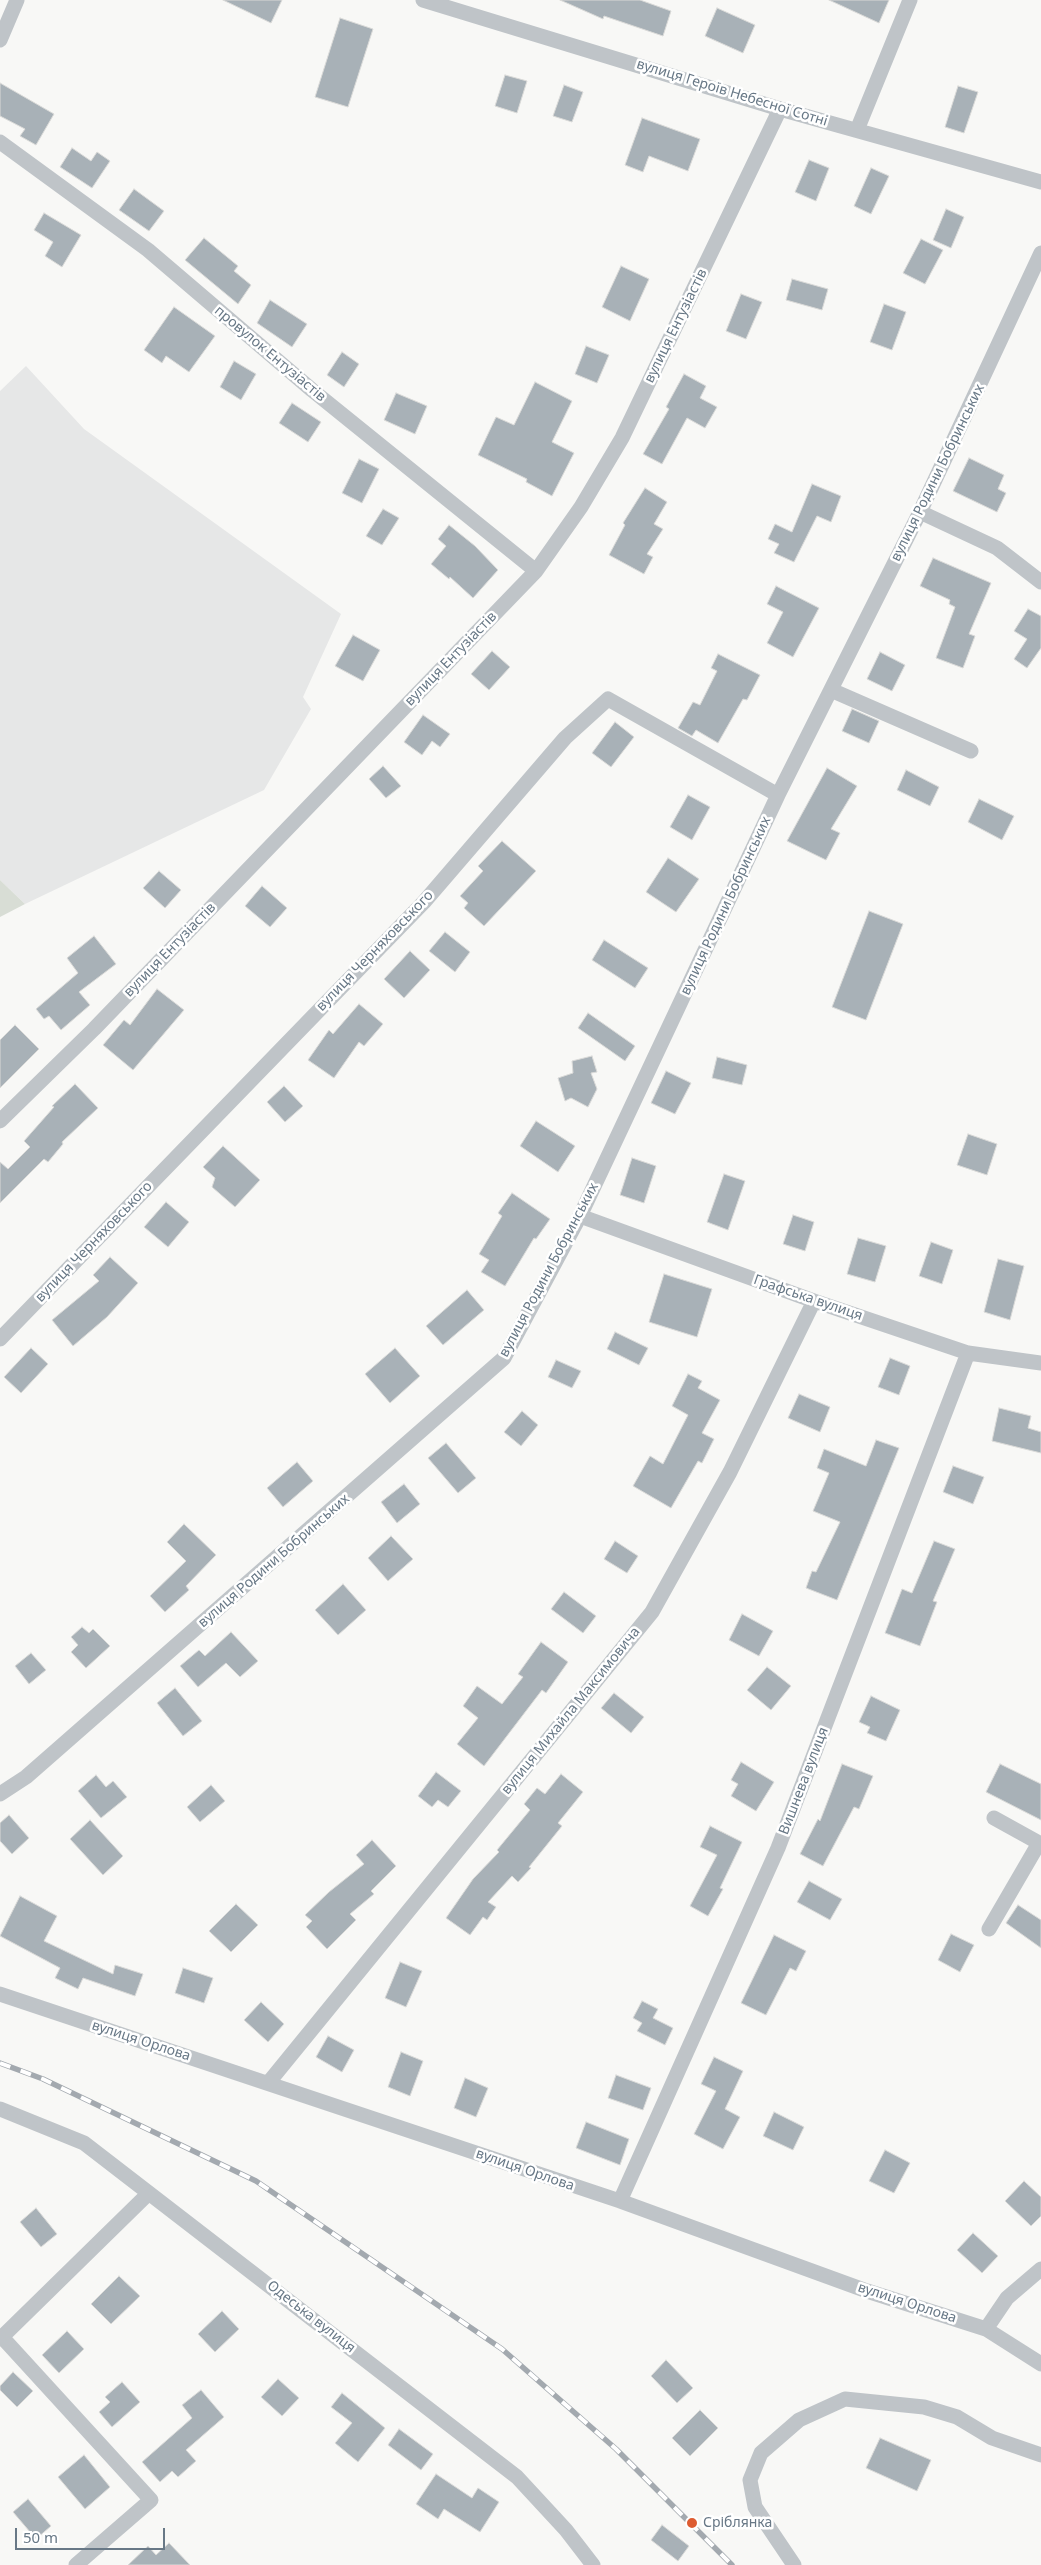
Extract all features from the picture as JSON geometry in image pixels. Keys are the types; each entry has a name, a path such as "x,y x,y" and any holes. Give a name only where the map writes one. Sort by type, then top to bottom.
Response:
{"street":[{"path":"0,40 17,0"},
{"name":"вулиця Героїв Небесної Сотні","path":"424,0 780,108 1041,182"},
{"path":"858,130 910,0"},
{"name":"вулиця Ентузіастів","path":"0,1121 94,1028 536,571 581,507 622,438 780,108"},
{"name":"провулок Ентузіастів","path":"0,142 148,250 312,390 536,571"},
{"name":"вулиця Родини Бобринських","path":"0,1794 26,1777 504,1358 580,1216 778,795 920,512 1041,253"},
{"path":"920,512 997,548 1041,582"},
{"path":"831,690 971,751"},
{"name":"вулиця Черняховського","path":"0,1339 424,902 565,738 608,699 778,795"},
{"name":"Графська вулиця","path":"580,1216 814,1301 968,1352 1041,1363"},
{"name":"вулиця Михайла Максимовича","path":"269,2082 652,1612 730,1472 814,1301"},
{"name":"Вишнева вулиця","path":"620,2201 778,1848 968,1352"},
{"path":"989,1929 1040,1843 994,1818"},
{"name":"вулиця Орлова","path":"0,1994 269,2082 620,2201 866,2291 986,2329 1041,2364"},
{"name":"Одеська вулиця","path":"0,2109 84,2143 517,2477 566,2530 593,2565"},
{"path":"76,2565 151,2500 1,2338 149,2193"},
{"path":"986,2329 1007,2298 1041,2269"},
{"path":"794,2565 756,2507 750,2480 761,2453 800,2420 845,2398 924,2407 957,2417 992,2438 1041,2455"}],"shaded area":[{"path":"26,366 84,429 341,614 303,697 311,709 264,790 25,904 0,880 0,391"},
{"path":"0,880 25,904 0,917"}],"building":[{"path":"223,0 282,0 271,23"},
{"path":"560,0 640,0 671,11 663,36 604,16 603,19"},
{"path":"829,0 889,0 879,23"},
{"path":"717,8 755,25 743,53 705,36"},
{"path":"340,18 373,29 348,107 315,97"},
{"path":"505,75 527,81 517,113 495,106"},
{"path":"0,83 54,114 36,145 20,136 25,129 0,116"},
{"path":"564,85 583,92 572,122 553,116"},
{"path":"958,86 978,92 964,133 945,127"},
{"path":"642,118 700,139 688,171 649,156 643,172 625,165"},
{"path":"72,148 91,161 97,152 110,161 92,188 60,167"},
{"path":"809,160 829,168 816,201 795,192"},
{"path":"871,168 889,176 871,214 854,206"},
{"path":"134,189 164,211 149,231 119,210"},
{"path":"946,209 964,217 951,248 933,240"},
{"path":"44,213 81,235 62,267 45,256 53,242 34,230"},
{"path":"204,238 238,266 234,271 251,285 238,304 185,260"},
{"path":"921,239 943,250 925,284 903,273"},
{"path":"621,266 649,279 630,321 602,307"},
{"path":"792,279 828,289 822,310 786,300"},
{"path":"741,294 762,302 746,339 726,331"},
{"path":"270,300 307,324 292,347 257,323"},
{"path":"884,304 906,312 892,350 870,342"},
{"path":"174,307 215,336 189,372 166,356 162,363 144,350"},
{"path":"586,346 609,355 597,383 575,374"},
{"path":"342,352 359,364 344,387 327,375"},
{"path":"234,361 256,374 241,400 220,387"},
{"path":"684,374 706,386 700,398 717,407 705,428 687,418 662,464 643,454 669,409 666,407"},
{"path":"535,382 572,401 552,442 574,453 552,496 526,482 527,479 478,455 496,417 514,425"},
{"path":"396,393 427,406 415,434 384,420"},
{"path":"292,403 321,422 308,442 279,423"},
{"path":"969,458 1004,475 998,489 1006,493 997,512 953,491"},
{"path":"359,459 379,469 362,503 342,493"},
{"path":"812,484 841,496 831,522 817,516 794,562 774,553 779,544 768,539 775,524 792,532"},
{"path":"645,488 667,502 654,524 663,529 647,554 653,557 644,574 609,555 625,525 623,523"},
{"path":"383,509 399,518 382,545 366,536"},
{"path":"449,525 475,546 498,570 473,598 450,577 449,579 431,564 446,546 438,539"},
{"path":"933,558 991,583 969,634 975,636 963,668 936,658 955,607 949,604 950,600 920,586"},
{"path":"776,586 819,608 793,657 767,643 783,612 767,604"},
{"path":"1028,609 1041,616 1041,648 1027,668 1014,659 1027,639 1014,631"},
{"path":"353,635 380,650 363,681 335,666"},
{"path":"492,651 510,667 489,690 471,674"},
{"path":"880,652 905,665 892,691 867,679"},
{"path":"718,654 760,675 747,700 743,699 718,743 696,730 692,736 678,728 693,702 700,705 717,671 711,668"},
{"path":"852,709 879,721 869,743 842,731"},
{"path":"423,715 450,734 440,747 432,741 422,755 404,742"},
{"path":"615,722 634,737 611,767 592,753"},
{"path":"383,766 401,786 386,798 369,779"},
{"path":"827,768 857,786 831,829 840,833 826,860 787,841"},
{"path":"906,770 939,787 930,806 897,790"},
{"path":"688,795 710,807 692,840 670,827"},
{"path":"979,799 1014,816 1002,840 968,822"},
{"path":"502,841 536,871 484,926 464,908 468,903 460,896 483,871 478,866"},
{"path":"668,858 699,879 676,912 646,892"},
{"path":"159,871 181,890 165,908 143,888"},
{"path":"262,886 287,908 270,927 245,906"},
{"path":"869,911 903,924 866,1020 832,1007"},
{"path":"445,932 470,952 455,972 429,951"},
{"path":"94,936 116,964 79,992 90,1005 61,1030 49,1016 44,1019 36,1009 78,973 67,958"},
{"path":"604,940 648,968 635,988 592,960"},
{"path":"410,951 430,970 404,998 384,979"},
{"path":"157,989 184,1010 133,1070 103,1045 124,1020 130,1025"},
{"path":"359,1004 383,1024 364,1046 359,1042 334,1078 308,1060 329,1030 333,1034"},
{"path":"588,1013 635,1046 625,1061 578,1028"},
{"path":"15,1025 39,1049 0,1088 0,1040"},
{"path":"592,1056 597,1072 591,1073 597,1089 588,1107 571,1098 565,1101 558,1078 573,1073 572,1061"},
{"path":"717,1057 747,1065 742,1085 712,1078"},
{"path":"666,1071 691,1083 675,1114 651,1103"},
{"path":"75,1084 98,1108 62,1142 63,1144 48,1162 44,1159 0,1203 0,1162 8,1169 30,1147 24,1141 54,1107 52,1106"},
{"path":"284,1086 303,1106 285,1122 267,1102"},
{"path":"536,1121 575,1146 558,1172 520,1146"},
{"path":"968,1134 997,1144 987,1175 957,1165"},
{"path":"223,1146 260,1180 235,1207 212,1187 215,1178 203,1167"},
{"path":"632,1158 656,1166 644,1203 620,1195"},
{"path":"724,1174 745,1181 728,1230 707,1222"},
{"path":"512,1193 550,1219 536,1239 534,1238 505,1286 481,1272 489,1260 479,1254 502,1216 498,1213"},
{"path":"166,1202 189,1222 168,1247 144,1227"},
{"path":"793,1215 814,1222 805,1251 783,1244"},
{"path":"858,1238 886,1246 875,1282 847,1274"},
{"path":"931,1242 953,1250 942,1284 919,1276"},
{"path":"110,1257 138,1283 107,1317 73,1346 52,1320 99,1281 93,1275"},
{"path":"998,1259 1024,1266 1010,1320 984,1312"},
{"path":"664,1274 712,1289 697,1337 649,1322"},
{"path":"467,1290 484,1310 443,1345 426,1326"},
{"path":"615,1332 648,1348 639,1365 607,1349"},
{"path":"31,1348 48,1364 21,1393 4,1377"},
{"path":"395,1348 420,1376 390,1403 365,1374"},
{"path":"890,1358 910,1366 899,1395 878,1387"},
{"path":"556,1360 581,1371 572,1388 548,1377"},
{"path":"688,1374 702,1381 698,1388 720,1400 702,1433 714,1439 702,1463 698,1461 671,1508 633,1486 650,1456 663,1464 688,1415 672,1406"},
{"path":"799,1394 830,1407 820,1432 788,1418"},
{"path":"999,1408 1031,1416 1028,1428 1041,1432 1041,1453 992,1441"},
{"path":"522,1411 538,1425 521,1446 504,1432"},
{"path":"876,1440 899,1448 837,1600 806,1588 812,1571 816,1572 840,1522 813,1511 829,1473 817,1468 824,1449 866,1466"},
{"path":"446,1443 476,1478 458,1493 428,1458"},
{"path":"297,1462 313,1481 283,1507 267,1488"},
{"path":"953,1466 984,1477 973,1504 943,1492"},
{"path":"404,1484 420,1504 397,1523 381,1502"},
{"path":"184,1524 216,1555 186,1586 189,1590 165,1612 150,1596 186,1561 167,1542"},
{"path":"391,1536 413,1559 388,1581 368,1558"},
{"path":"615,1541 638,1556 627,1573 604,1559"},
{"path":"934,1541 955,1549 933,1601 937,1602 920,1646 885,1633 902,1589 912,1593"},
{"path":"343,1584 366,1610 338,1635 315,1610"},
{"path":"564,1592 596,1616 583,1633 551,1609"},
{"path":"742,1614 773,1631 759,1656 729,1640"},
{"path":"82,1627 89,1633 93,1629 110,1646 86,1668 71,1652 78,1645 71,1637"},
{"path":"231,1632 258,1661 240,1677 226,1663 198,1687 180,1666 199,1650 205,1656"},
{"path":"541,1642 568,1662 546,1693 542,1690 484,1766 457,1744 478,1718 463,1706 477,1686 502,1704 523,1677 518,1674"},
{"path":"31,1653 46,1670 29,1684 15,1666"},
{"path":"767,1667 791,1686 771,1710 747,1690"},
{"path":"175,1688 202,1721 183,1736 157,1703"},
{"path":"614,1693 644,1717 631,1733 601,1708"},
{"path":"871,1696 900,1710 886,1741 867,1733 870,1727 859,1722"},
{"path":"741,1762 774,1782 756,1811 731,1796 738,1784 731,1780"},
{"path":"842,1764 873,1776 859,1809 854,1807 823,1866 800,1854 818,1819 820,1821"},
{"path":"1000,1764 1041,1784 1041,1820 986,1792"},
{"path":"436,1772 461,1791 448,1807 438,1800 432,1807 418,1796"},
{"path":"561,1774 583,1792 558,1823 562,1826 529,1867 531,1868 518,1882 512,1876 488,1902 496,1907 487,1920 483,1917 470,1935 446,1918 473,1879 499,1852 497,1850 530,1810 524,1804 537,1788 545,1794"},
{"path":"96,1775 106,1787 113,1781 127,1797 101,1818 78,1791"},
{"path":"211,1785 225,1801 200,1822 187,1807"},
{"path":"9,1815 29,1838 12,1854 0,1841 0,1823"},
{"path":"90,1820 123,1856 103,1875 70,1839"},
{"path":"710,1826 742,1842 720,1888 723,1889 708,1916 690,1906 717,1855 700,1847"},
{"path":"372,1840 396,1866 371,1891 374,1894 350,1914 356,1920 327,1949 306,1927 312,1921 305,1915 329,1892 364,1864 356,1855"},
{"path":"809,1881 842,1899 830,1920 797,1902"},
{"path":"20,1896 57,1916 44,1941 113,1974 115,1965 143,1974 135,1996 83,1978 78,1989 55,1978 60,1968 0,1936"},
{"path":"236,1904 258,1925 231,1952 209,1931"},
{"path":"1018,1905 1041,1920 1041,1948 1006,1923"},
{"path":"951,1934 974,1945 960,1972 938,1960"},
{"path":"774,1935 806,1951 796,1971 790,1968 766,2015 741,2003"},
{"path":"400,1962 422,1971 406,2007 385,1998"},
{"path":"183,1968 213,1978 204,2003 175,1993"},
{"path":"642,2001 658,2009 653,2018 673,2028 665,2045 637,2031 642,2023 633,2018"},
{"path":"261,2002 284,2024 268,2042 244,2020"},
{"path":"328,2036 354,2050 342,2072 316,2057"},
{"path":"401,2052 423,2061 410,2096 388,2087"},
{"path":"714,2057 743,2071 725,2109 740,2117 723,2149 694,2134 716,2091 701,2084"},
{"path":"616,2075 651,2088 643,2110 608,2098"},
{"path":"465,2078 488,2088 476,2117 454,2108"},
{"path":"774,2112 804,2127 793,2150 763,2136"},
{"path":"586,2122 629,2139 620,2165 576,2148"},
{"path":"885,2150 910,2163 894,2193 869,2181"},
{"path":"1024,2181 1041,2197 1041,2216 1031,2226 1005,2201"},
{"path":"36,2208 57,2234 41,2247 20,2222"},
{"path":"973,2233 998,2256 982,2273 957,2250"},
{"path":"119,2276 140,2296 111,2324 91,2304"},
{"path":"222,2311 239,2329 215,2352 198,2334"},
{"path":"67,2331 84,2349 59,2373 42,2355"},
{"path":"666,2360 693,2388 677,2403 651,2376"},
{"path":"13,2372 33,2391 17,2407 0,2390 0,2386"},
{"path":"278,2379 299,2398 282,2416 261,2397"},
{"path":"122,2382 140,2402 112,2427 99,2412 110,2402 105,2397"},
{"path":"201,2390 224,2417 186,2450 196,2461 178,2477 172,2471 160,2482 142,2462 192,2418 182,2405"},
{"path":"342,2393 385,2428 358,2462 335,2443 352,2423 331,2407"},
{"path":"700,2410 718,2428 690,2456 672,2438"},
{"path":"399,2429 433,2454 421,2470 388,2445"},
{"path":"880,2438 931,2460 917,2491 866,2468"},
{"path":"84,2455 110,2487 85,2509 58,2477"},
{"path":"436,2474 472,2498 478,2488 499,2502 480,2532 444,2509 438,2519 416,2504"},
{"path":"28,2499 51,2526 36,2539 13,2512"},
{"path":"662,2525 689,2546 678,2561 651,2540"},
{"path":"169,2543 190,2565 128,2565 148,2546 156,2555"}],"railway":[{"path":"0,2063 43,2079 256,2181 502,2349 616,2449 732,2565"}],"place":[{"name":"Сріблянка","path":"692,2523"}]}
